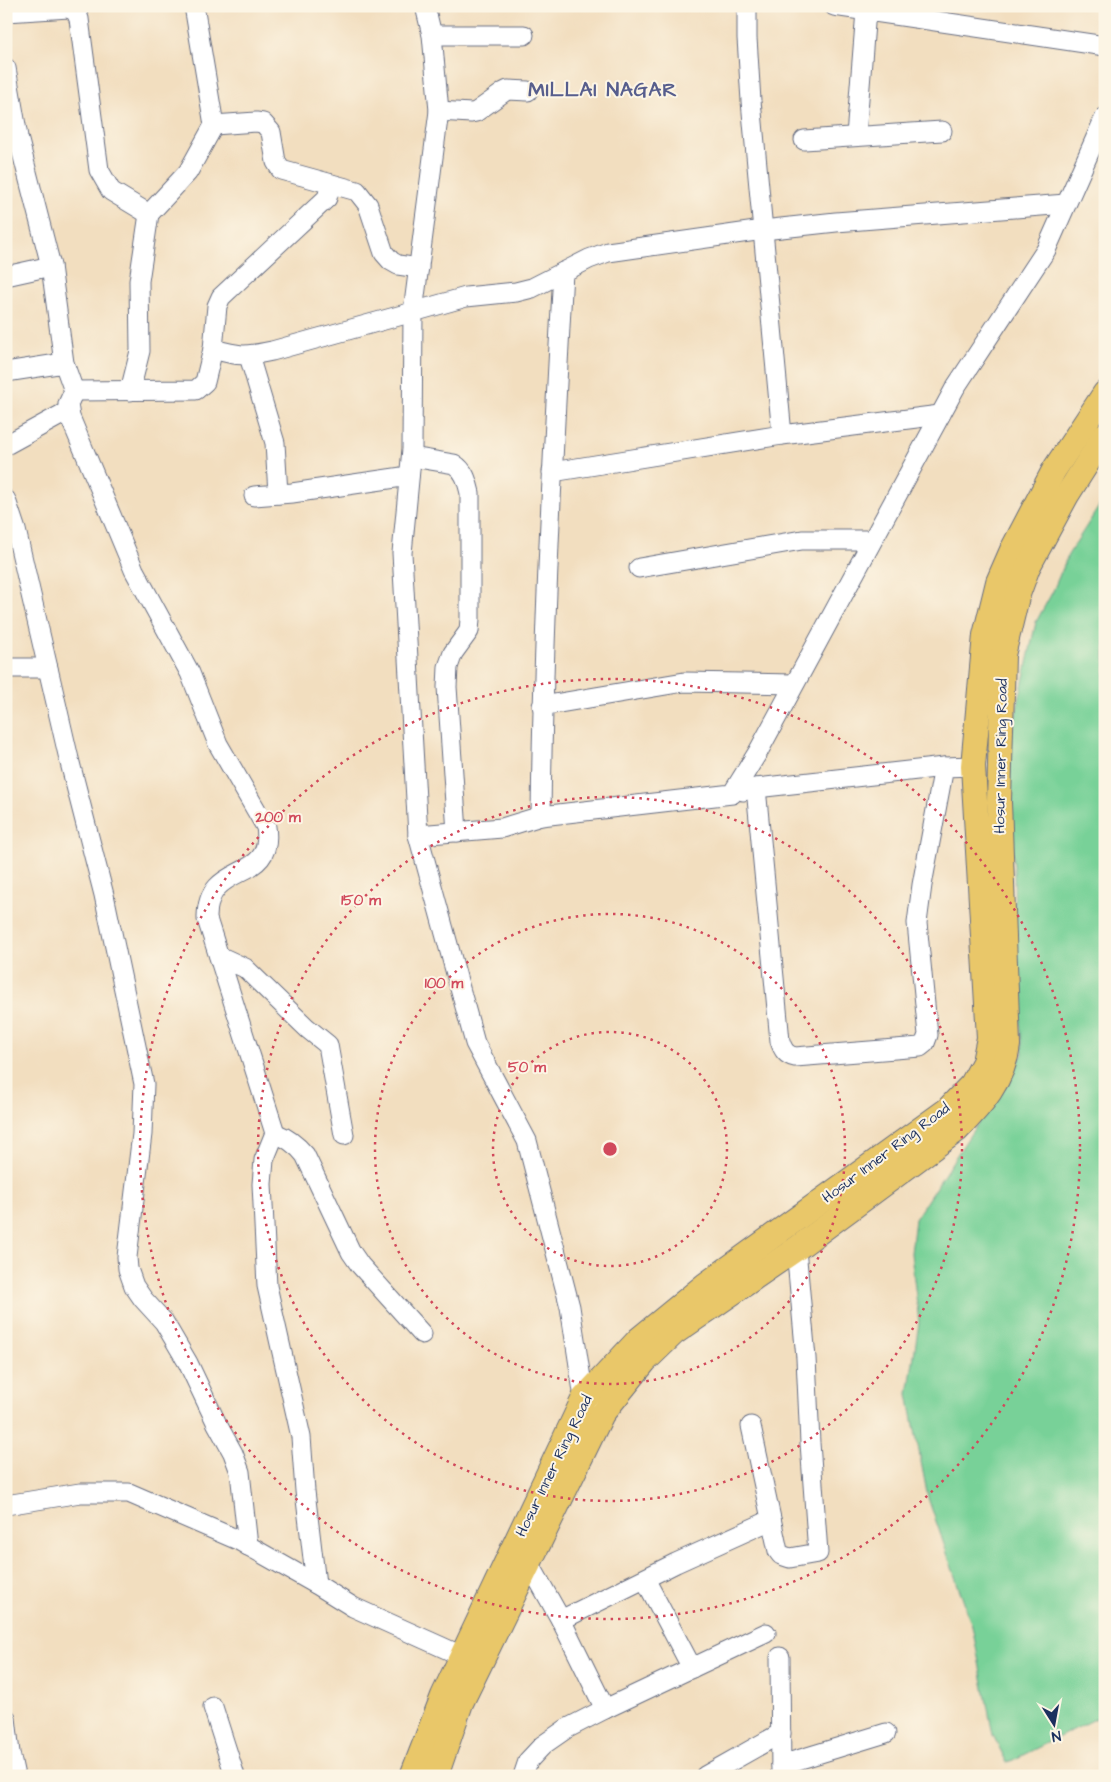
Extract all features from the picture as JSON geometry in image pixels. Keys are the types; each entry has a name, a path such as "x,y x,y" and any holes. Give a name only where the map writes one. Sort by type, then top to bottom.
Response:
{"main road":[{"name":"Hosur Inner Ring Road","path":"412,1776 443,1696 584,1398 639,1338 705,1285 947,1110 972,1084 984,1062 988,1038 973,766 984,635 998,582 1012,550 1050,478 1105,393"},
{"name":"Hosur Inner Ring Road","path":"436,1776 461,1704 602,1414 645,1361 674,1332 796,1249 957,1130 978,1108 1002,1073 1007,1057 1008,1045 999,802 1003,655 1017,597 1028,567 1067,494 1105,435"}],"street":[{"path":"130,392 140,351 139,281 149,214 188,172 214,126 194,6"},
{"path":"425,6 432,35 439,111 413,312 412,457 402,553 418,835 475,1043 527,1141 570,1307 584,1398 602,1414"},
{"path":"747,6 747,47 782,434"},
{"path":"834,6 1105,46"},
{"path":"6,12 69,8 76,12 79,18 98,170 111,191 149,214"},
{"path":"856,136 866,11"},
{"path":"432,35 524,35"},
{"path":"6,68 18,137 51,266 64,363 74,391 68,404 68,411 134,570 190,673 218,744 266,827 268,841 259,862 226,879 217,886 206,906 207,919 274,1133 264,1160 262,1184 267,1286 301,1437 305,1491 316,1584"},
{"path":"439,111 472,114 508,90 528,91"},
{"path":"732,794 758,752 793,684 955,388 1046,250 1105,117"},
{"path":"214,126 263,123 271,132 276,162 282,170 357,191 362,196 372,215 384,253 390,261 398,265 419,268"},
{"path":"804,140 942,131"},
{"path":"74,391 196,390 205,382 213,349 217,306 221,297 327,198 331,184"},
{"path":"213,349 249,356 466,297 524,290 608,252 763,230 1066,204"},
{"path":"6,276 51,266"},
{"path":"540,816 542,706 563,272"},
{"path":"249,356 275,443 278,494"},
{"path":"6,372 64,363"},
{"path":"6,445 68,411"},
{"path":"552,472 782,434 940,415"},
{"path":"412,457 454,464 460,468 468,482 470,493 469,631 453,653 448,667 447,687 457,832"},
{"path":"254,496 410,476"},
{"path":"6,500 14,551 48,668 104,895 144,1084 142,1134 127,1257 128,1269 134,1286 164,1322 234,1453 240,1472 248,1546"},
{"path":"639,568 802,540 872,540"},
{"path":"6,668 48,668"},
{"path":"542,706 684,682 793,684"},
{"path":"418,835 502,828 540,816 732,794 756,788 944,767 973,766"},
{"path":"756,788 779,1032 783,1049 788,1055 795,1057 920,1047 925,1044 928,1035 917,923 922,885 944,767"},
{"path":"219,956 244,968 307,1028 328,1045 344,1135"},
{"path":"274,1133 287,1138 305,1155 351,1252 360,1265 422,1334"},
{"path":"751,1426 770,1520 780,1555 790,1558 818,1553 806,1358 796,1249"},
{"path":"6,1505 80,1493 129,1493 238,1540 353,1607 462,1656"},
{"path":"562,1620 770,1520"},
{"path":"529,1563 562,1620 605,1708"},
{"path":"645,1579 692,1668"},
{"path":"523,1776 528,1761 543,1745 566,1729 605,1708 766,1633"},
{"path":"780,1657 781,1770 886,1733"},
{"path":"213,1707 235,1776"},
{"path":"6,1718 15,1776"},
{"path":"705,1776 781,1733"}],"green space":[{"path":"1105,497 1105,1714 1007,1763 993,1735 972,1626 928,1498 908,1394 919,1323 911,1253 915,1219 1023,1054 1015,969 1014,867 1005,764 1036,622 1053,591 1068,555"}],"district":[{"name":"MILLAI NAGAR","path":"603,90"}]}
